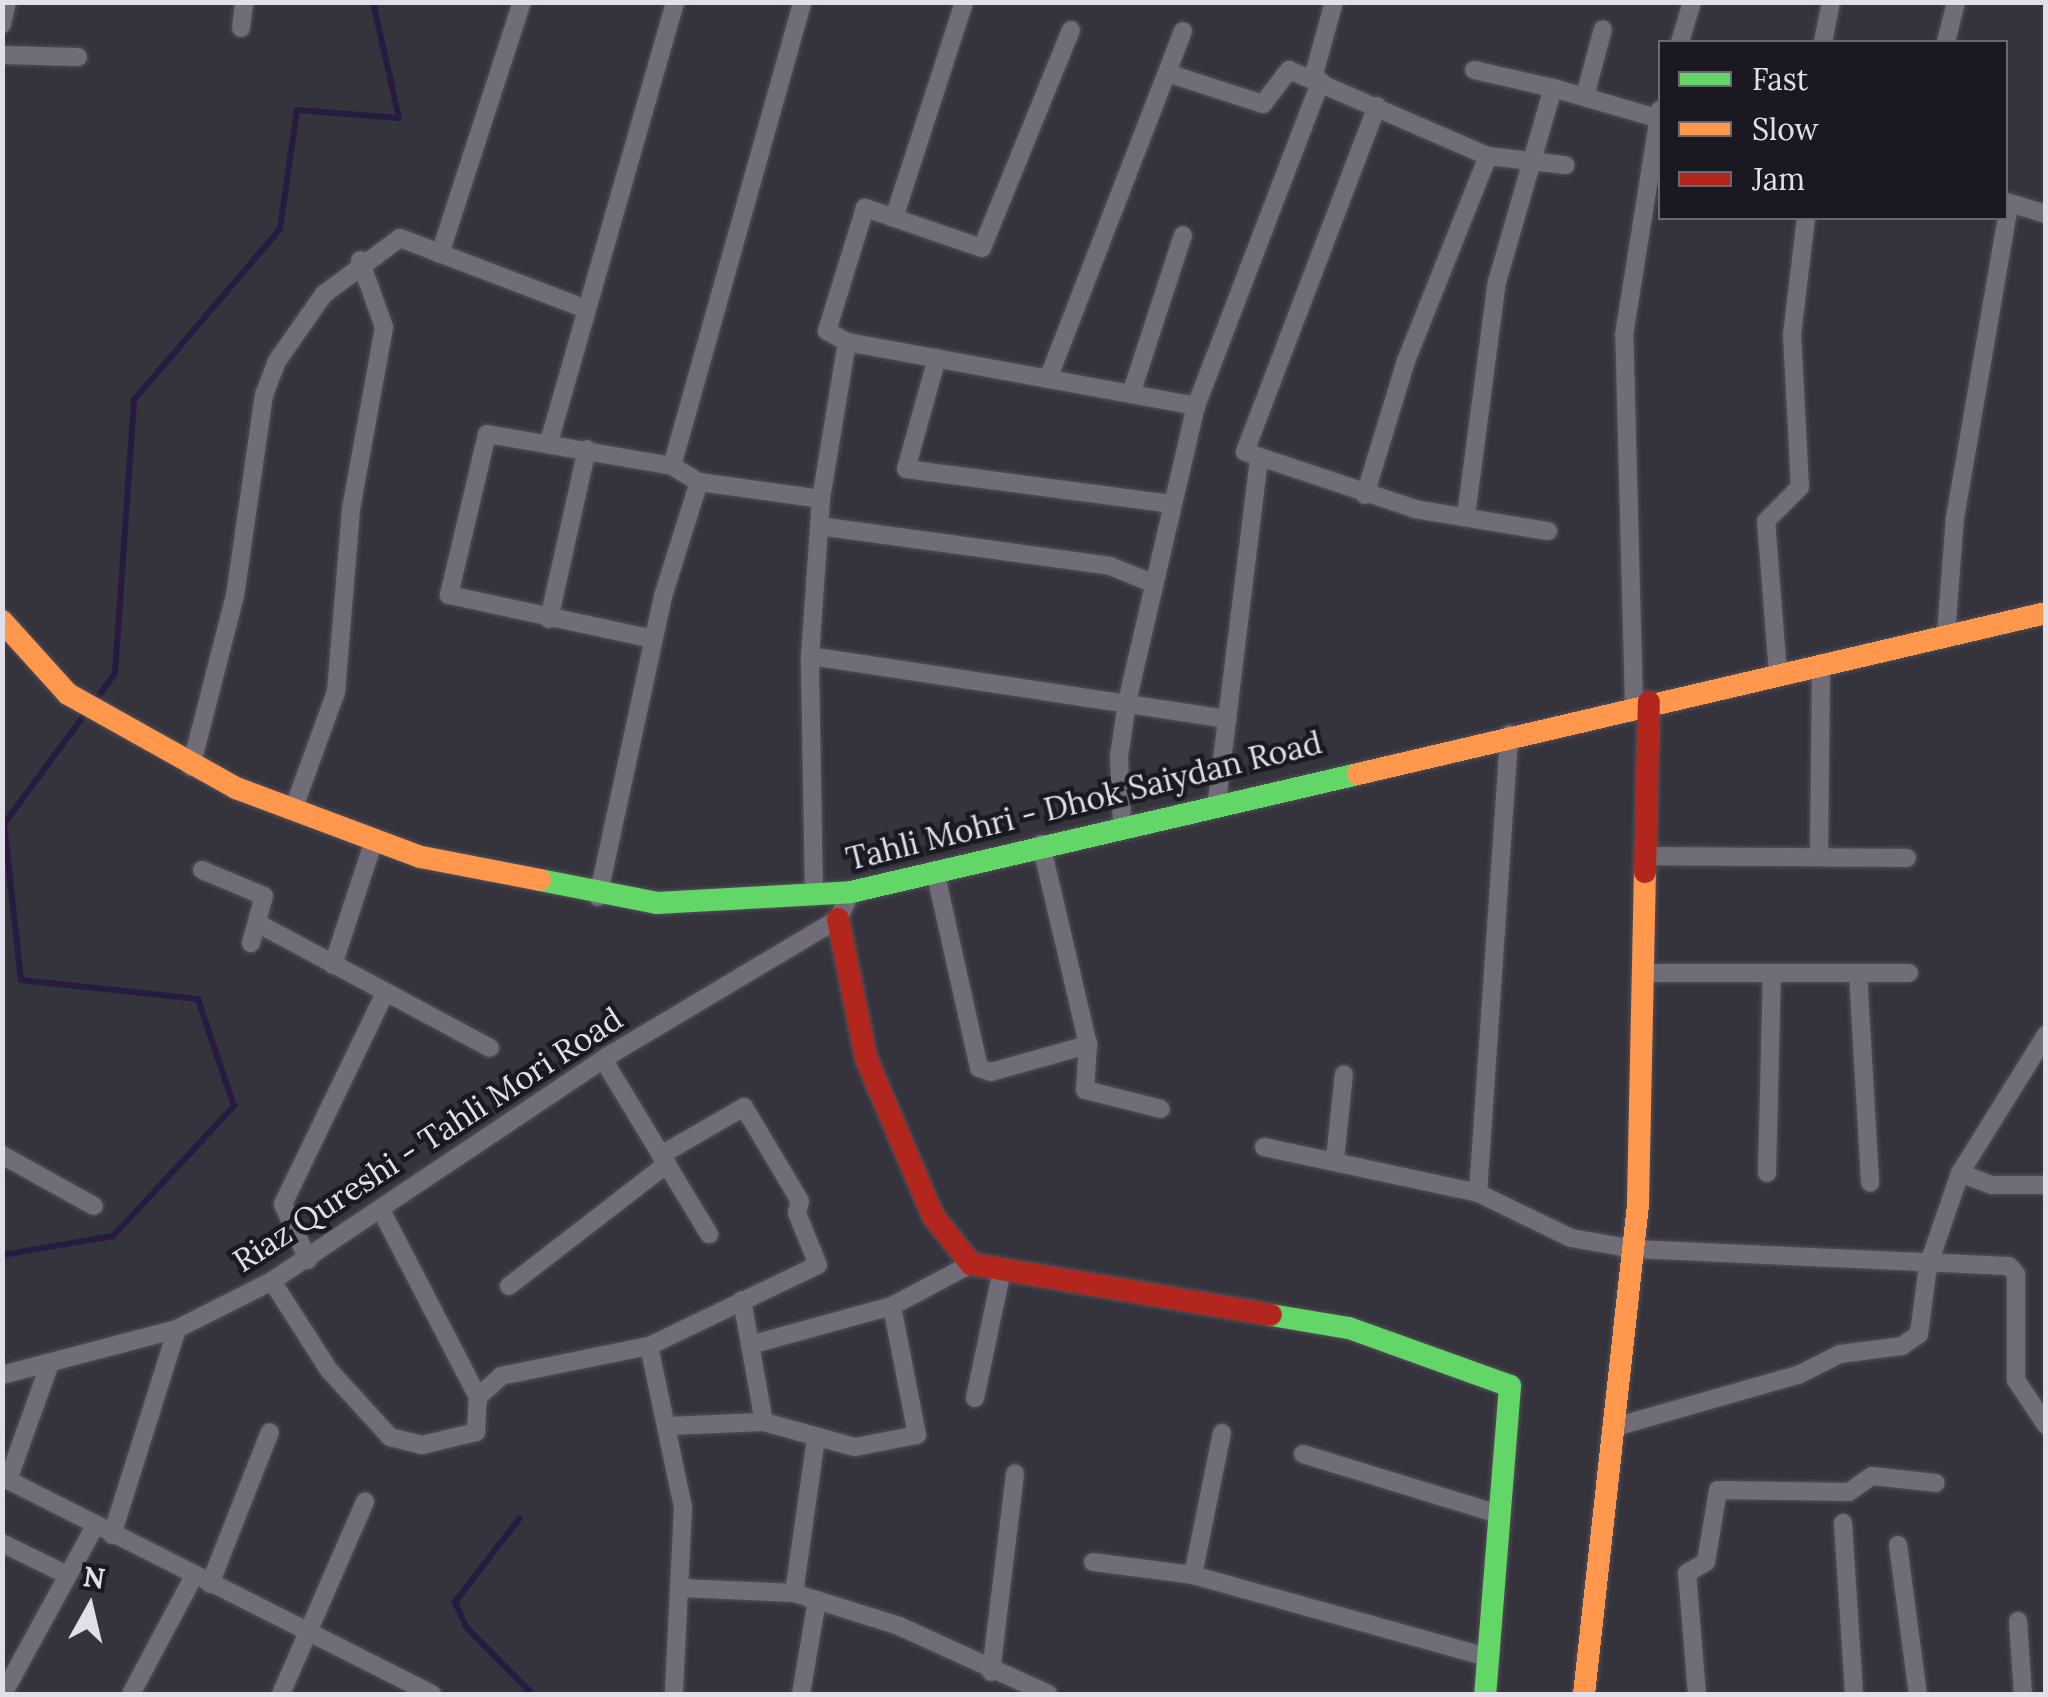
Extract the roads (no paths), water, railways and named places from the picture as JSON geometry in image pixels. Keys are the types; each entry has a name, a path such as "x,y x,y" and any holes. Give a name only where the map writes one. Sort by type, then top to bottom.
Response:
{"street":[{"path":"2,24 7,2"},
{"path":"241,28 244,2"},
{"path":"440,254 522,2"},
{"path":"549,442 676,2"},
{"path":"672,466 780,104 802,2"},
{"path":"894,218 964,2"},
{"path":"1122,823 1119,756 1128,702 1196,406 1317,79 1334,2"},
{"path":"1681,40 1692,2"},
{"path":"1823,40 1831,2"},
{"path":"1946,40 1956,2"},
{"path":"1585,96 1603,29"},
{"path":"1071,30 982,248 865,208 827,330 847,342 1196,406"},
{"path":"1048,379 1183,32"},
{"path":"2,54 78,57"},
{"path":"1167,73 1264,104 1289,70 1488,156 1566,166"},
{"path":"1474,70 1658,115"},
{"path":"1466,516 1498,282 1553,88"},
{"path":"1377,106 1245,452 1258,462 1365,495 1548,532"},
{"path":"1584,1694 1635,1250 1647,856 1624,334 1658,128"},
{"path":"1365,495 1406,361 1488,156"},
{"path":"2008,203 2046,214"},
{"path":"1778,673 1766,521 1800,487 1792,335 1806,220"},
{"path":"1946,634 1955,518 2004,220"},
{"path":"1131,394 1184,235"},
{"path":"191,766 234,596 264,396 277,361 324,294 360,260 400,238 586,308"},
{"path":"293,810 336,692 350,508 384,327 360,260"},
{"path":"814,895 810,656 821,499 847,342"},
{"path":"937,358 906,468 1174,504"},
{"path":"653,639 448,592 487,434 672,466 699,482 821,499"},
{"path":"549,618 587,450"},
{"path":"1218,801 1258,462"},
{"path":"598,896 653,639 699,482"},
{"path":"819,526 1110,566 1155,584"},
{"name":"Tahli Mohri - Dhok Saiydan Road","path":"2,621 68,694 147,745 293,810 374,840 598,896 657,903 852,892 1122,823 2046,613"},
{"path":"810,656 1228,719"},
{"path":"1819,857 1820,663"},
{"path":"1478,1194 1509,734"},
{"path":"333,964 374,840"},
{"path":"1041,844 1088,1045 1085,1090 1161,1109"},
{"path":"1647,856 1907,858"},
{"path":"202,870 264,896 251,943"},
{"path":"935,872 980,1068 991,1072 1088,1045"},
{"path":"852,892 838,919 866,1058 933,1216 971,1264"},
{"name":"Riaz Qureshi - Tahli Mori Road","path":"2,1375 177,1330 272,1282 603,1059 838,919"},
{"path":"258,924 490,1048"},
{"path":"1644,973 1910,973"},
{"path":"1767,1173 1772,973"},
{"path":"1858,973 1870,1183"},
{"path":"308,1260 283,1204 385,993"},
{"path":"1615,1426 1782,1381 1840,1354 1902,1346 1919,1334 1928,1266 1960,1173 2043,1043"},
{"path":"603,1059 709,1234"},
{"path":"1335,1159 1344,1074"},
{"path":"478,1397 500,1376 530,1364 649,1346 818,1266 797,1214 800,1201 744,1107 664,1159 509,1286"},
{"path":"1264,1147 1335,1159 1478,1194 1570,1238 1635,1250 1928,1266 2008,1266 2016,1274 2016,1380 2046,1425"},
{"path":"2,1155 94,1206"},
{"path":"1960,1173 1992,1185 2046,1185"},
{"path":"272,1282 329,1370 390,1437 422,1445 476,1432 478,1397 381,1210"},
{"path":"750,1345 892,1306 971,1264 1349,1328 1503,1379 1515,1401 1498,1514 1485,1694"},
{"path":"975,1398 1002,1270"},
{"path":"742,1300 764,1422"},
{"path":"667,1426 764,1422 855,1447 917,1436 892,1306"},
{"path":"112,1536 177,1330"},
{"path":"649,1346 681,1489 681,1588 674,1694"},
{"path":"49,1366 5,1478 308,1633 405,1689 432,1694"},
{"path":"131,1694 202,1580 270,1432"},
{"path":"1193,1574 1222,1433"},
{"path":"794,1592 816,1438"},
{"path":"1303,1454 1498,1514"},
{"path":"991,1672 1016,1472"},
{"path":"1697,1694 1688,1574 1706,1562 1718,1490 1849,1492 1872,1476 1936,1484"},
{"path":"281,1694 365,1502"},
{"path":"1843,1523 1854,1694"},
{"path":"3,1694 95,1526"},
{"path":"2,1542 66,1575"},
{"path":"1898,1545 1918,1694"},
{"path":"1094,1562 1193,1574 1486,1656"},
{"path":"681,1588 794,1592 899,1626 991,1672 1048,1694"},
{"path":"800,1694 817,1600"},
{"path":"2018,1620 2024,1694"}],"waterway":[{"path":"95,701 115,673 134,400 280,229 297,110 399,118 373,2"},
{"path":"2,1255 113,1236 234,1106 198,999 21,980 4,824 87,711"},
{"path":"519,1519 455,1602 466,1627 532,1694"}]}
